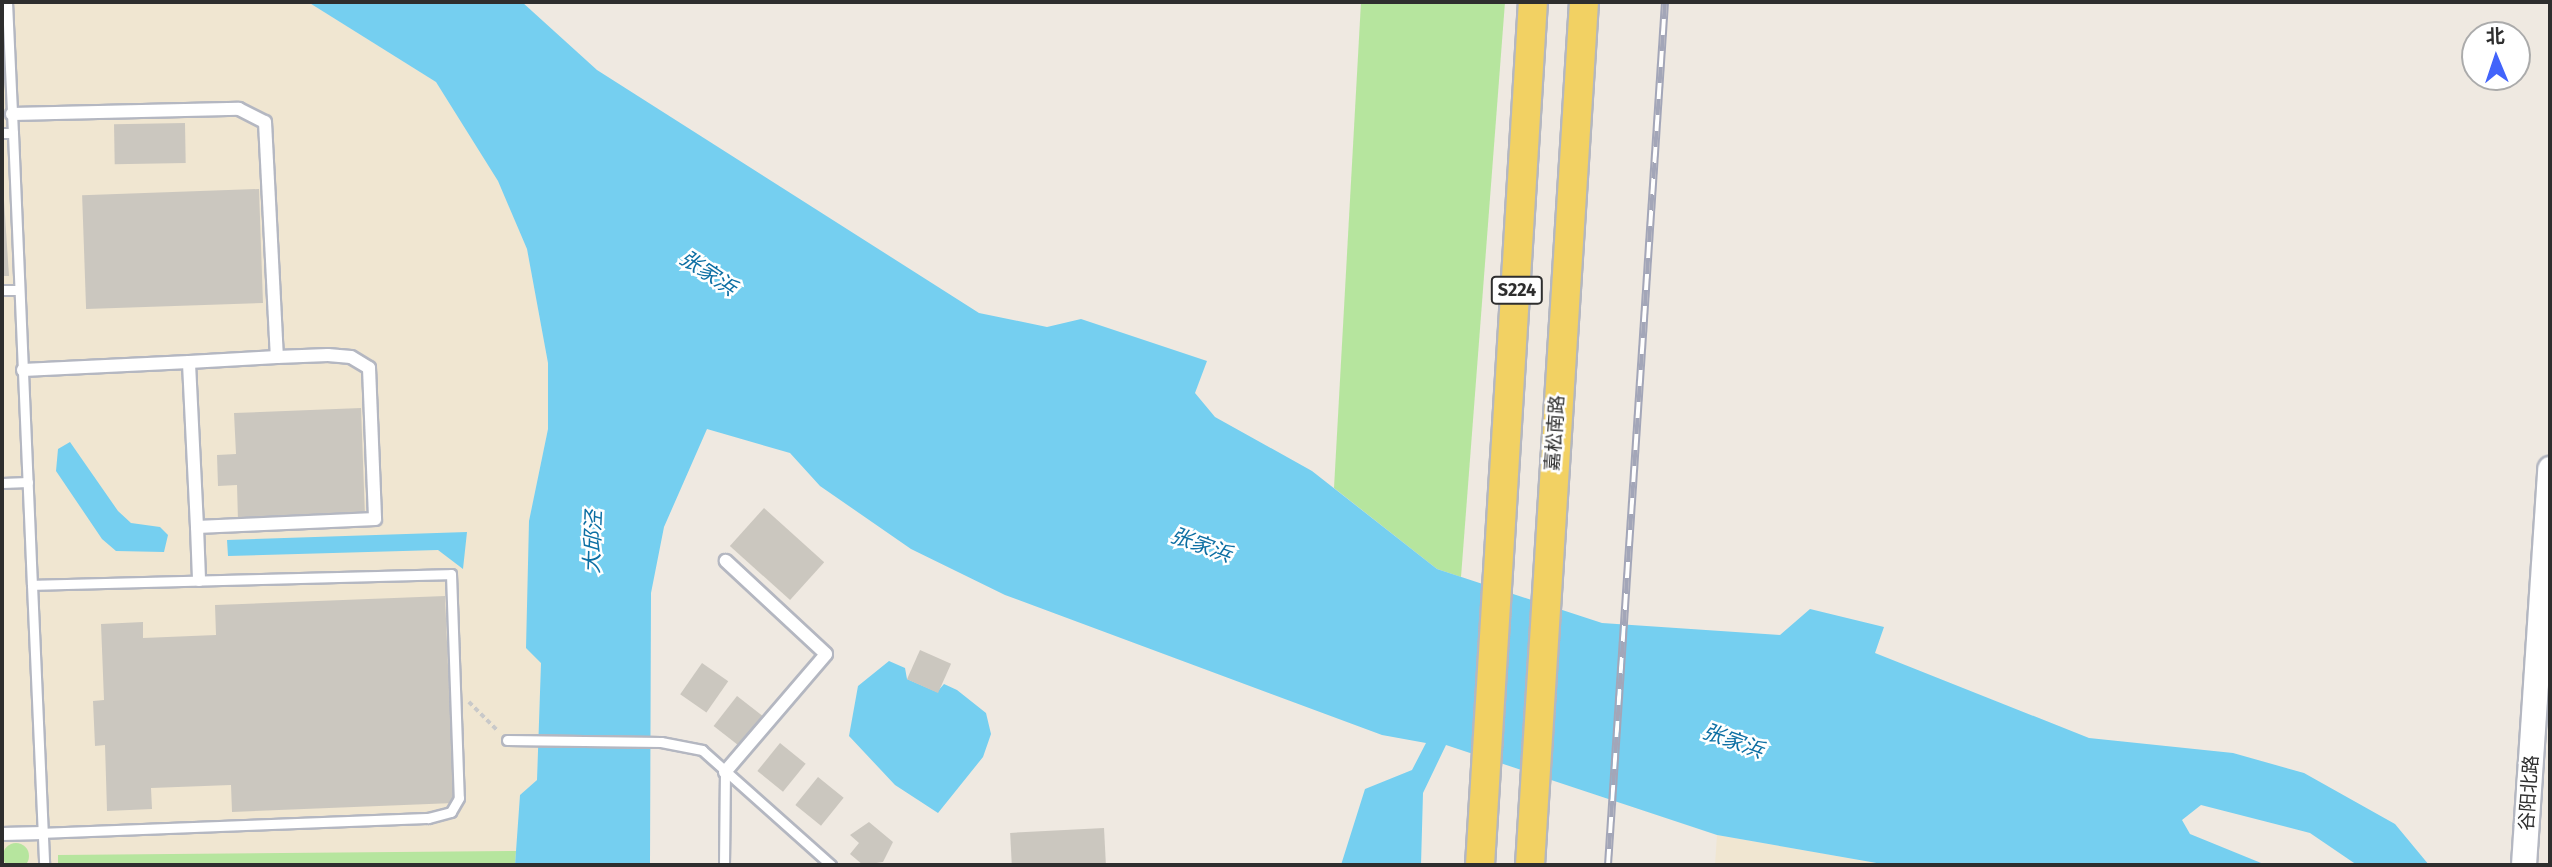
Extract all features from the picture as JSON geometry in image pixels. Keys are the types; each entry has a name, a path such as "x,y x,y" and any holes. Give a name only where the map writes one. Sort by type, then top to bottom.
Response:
{"main road":[{"name":"S224","path":"1480,865 1534,2"},
{"name":"嘉松南路","path":"1530,865 1545,568 1584,2"},
{"name":"谷阳北路","path":"2524,865 2550,470"}],"street":[{"path":"12,114 239,109 265,122 277,357"},
{"path":"23,370 277,357 351,357 369,368 375,519 197,527"},
{"path":"189,362 199,580"},
{"path":"725,772 827,654 726,561"},
{"path":"2,834 43,833"}],"lane":[{"path":"7,2 44,865"},
{"path":"2,134 13,133"},
{"path":"2,290 19,290"},
{"path":"2,483 28,482"},
{"path":"32,584 451,574 459,798 451,812 428,818 43,833"},
{"path":"507,740 661,742 702,750 831,865"},
{"path":"724,865 725,772"}],"path":[{"path":"455,688 507,740"}],"shaded area":[{"path":"2,2 308,2 436,82 498,180 527,249 548,363 548,429 529,521 541,663 537,780 520,795 515,865 2,865"},
{"path":"1717,835 1888,865 1715,865"}],"green space":[{"path":"1361,2 1505,2 1461,577 1437,569 1334,488"},
{"path":"16,843 25,847 29,856 25,865 16,869 7,865 3,856 7,847"},
{"path":"516,851 515,865 58,865 58,855"}],"water":[{"path":"308,2 522,2 597,70 979,313 1047,327 1081,319 1207,361 1195,393 1215,417 1312,471 1437,569 1602,623 1780,635 1810,609 1884,627 1875,653 2089,738 2233,753 2304,773 2395,824 2429,865 2357,865 2310,833 2201,805 2182,820 2190,834 2266,865 1888,865 1717,835 1446,745 1423,793 1421,865 1341,865 1365,789 1412,770 1426,743 1382,735 1005,595 911,549 820,486 790,453 707,429 664,527 651,593 650,865 515,865 520,795 537,780 541,663 526,648 529,521 548,429 548,363 527,249 498,181 436,82"},
{"path":"70,442 118,511 131,523 160,527 168,535 164,552 116,551 102,539 56,471 58,449"},
{"path":"467,532 463,569 438,550 228,556 227,540"},
{"path":"889,661 905,668 907,679 937,692 944,684 957,690 986,713 991,734 983,757 938,813 895,785 849,736 858,686"}],"building":[{"path":"185,123 186,163 115,164 114,124"},
{"path":"2,170 9,276 2,276"},
{"path":"259,189 263,303 86,309 82,195"},
{"path":"361,408 365,516 238,521 237,485 218,486 217,455 236,454 234,413"},
{"path":"764,508 824,562 790,600 730,546"},
{"path":"445,596 454,803 232,812 231,785 151,788 152,809 107,811 105,745 95,746 93,701 104,700 101,624 143,622 143,638 216,635 215,605"},
{"path":"920,650 951,664 938,693 907,679"},
{"path":"702,663 728,681 706,712 680,694"},
{"path":"737,696 763,716 740,746 714,726"},
{"path":"780,743 806,764 783,792 757,771"},
{"path":"818,777 844,798 821,826 795,805"},
{"path":"869,822 893,842 883,862 863,865 850,854 859,843 850,835"},
{"path":"1104,828 1106,865 1012,865 1010,833"}],"railway":[{"path":"1608,865 1665,2"}],"water label":[{"name":"张家浜","path":"708,273"},
{"name":"大邱泾","path":"593,542"},
{"name":"张家浜","path":"1201,545"},
{"name":"张家浜","path":"1733,741"}]}
